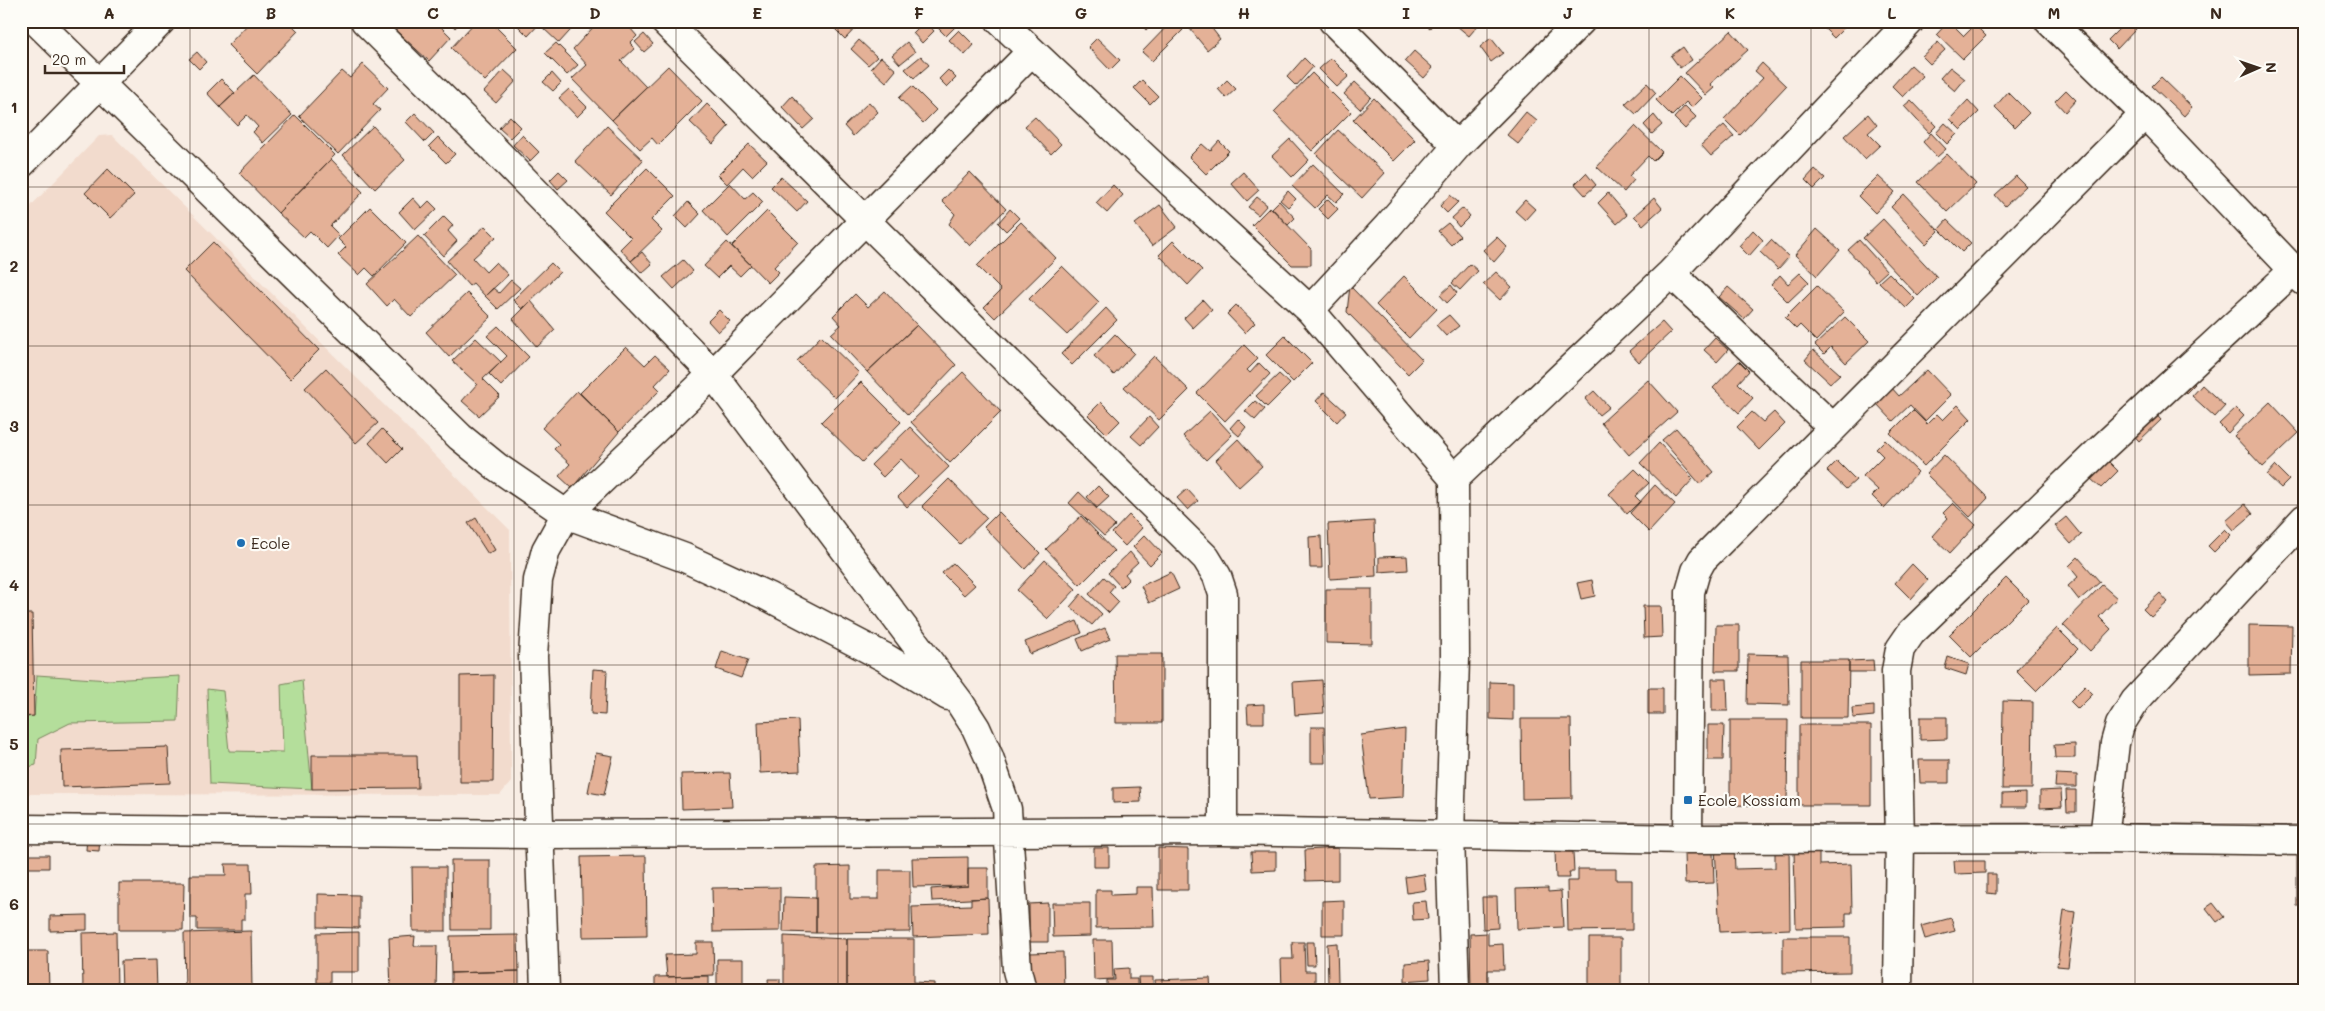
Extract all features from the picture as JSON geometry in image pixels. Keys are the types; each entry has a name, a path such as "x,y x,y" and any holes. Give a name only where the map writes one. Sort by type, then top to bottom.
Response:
{"street":[{"path":"36,21 98,84 460,437 497,468 566,514 685,558 767,596 884,657 960,703"},
{"path":"21,164 161,21"},
{"path":"365,21 488,143 713,374 960,703 976,728 989,757 1007,809 1016,970 1022,990"},
{"path":"664,21 1189,539 1206,558 1217,576 1223,594 1222,831"},
{"path":"1000,21 1031,52 1310,310 1454,479 1455,658 1450,836 1456,990"},
{"path":"1333,21 1457,146"},
{"path":"1310,310 1388,226 1457,146 1581,21"},
{"path":"1454,479 1670,273 1910,21"},
{"path":"1898,990 1900,839 1896,671 1900,649 1905,640 2102,448 2299,276 2145,114 2049,21"},
{"path":"545,990 533,656 538,580 546,550 566,514 713,374 1031,52"},
{"path":"1688,839 1690,592 1692,579 1699,566 1713,547 2004,258 2145,114"},
{"path":"1670,273 1832,427"},
{"path":"2104,838 2115,743 2126,715 2135,701 2304,519"},
{"path":"21,829 539,834 1222,831 1688,839 2104,838 2304,841"}],"shaded area":[{"path":"112,135 510,530 511,782 500,795 21,794 21,216 99,136"}],"green space":[{"path":"37,675 109,680 180,676 178,721 70,723 38,739 36,765 21,769 21,718 34,716"},
{"path":"302,680 312,789 210,784 207,689 223,691 229,751 283,752 281,684"}],"building":[{"path":"109,21 119,21 113,26"},
{"path":"251,21 276,21 277,23 288,21 298,31 257,74 228,45"},
{"path":"393,21 440,21 438,24 451,37 429,61 390,25"},
{"path":"449,21 462,21 455,28"},
{"path":"476,21 490,21 517,48 485,81 451,48"},
{"path":"513,21 542,21 528,36"},
{"path":"548,21 579,21 559,43 542,27"},
{"path":"599,21 606,25 610,21 624,21 637,36 630,43 635,48 621,61 646,87 612,120 572,79 587,65 573,49"},
{"path":"827,21 862,21 845,39"},
{"path":"925,21 934,31 922,43 913,33"},
{"path":"942,21 950,21 955,27 946,36 936,26"},
{"path":"1138,21 1155,21 1146,30"},
{"path":"1172,21 1183,30 1152,61 1142,52"},
{"path":"1199,21 1215,21 1210,26 1220,39 1207,50 1190,29"},
{"path":"1421,21 1434,21 1430,28"},
{"path":"1451,21 1477,21 1480,23 1469,36"},
{"path":"1829,21 1842,21 1846,26 1834,38 1823,27"},
{"path":"1949,21 1964,36 1975,25 1986,36 1963,59 1937,34"},
{"path":"2127,21 2136,29 2117,49 2108,40"},
{"path":"959,30 974,45 965,55 949,40"},
{"path":"1731,31 1748,50 1710,84 1714,88 1706,95 1685,73"},
{"path":"644,34 653,44 644,52 635,42"},
{"path":"1097,38 1120,60 1110,70 1088,47"},
{"path":"1491,38 1503,53 1491,62 1480,47"},
{"path":"859,40 877,57 868,65 851,49"},
{"path":"907,42 915,52 900,64 892,55"},
{"path":"1938,42 1945,50 1930,64 1922,56"},
{"path":"556,43 578,65 567,75 545,53"},
{"path":"1683,47 1692,60 1680,68 1671,56"},
{"path":"1414,51 1433,68 1424,78 1405,61"},
{"path":"197,52 206,62 199,69 189,59"},
{"path":"921,56 929,65 914,78 905,69"},
{"path":"881,57 896,70 886,82 871,68"},
{"path":"1304,58 1313,67 1296,86 1287,77"},
{"path":"1331,58 1349,76 1337,87 1319,69"},
{"path":"1762,63 1786,86 1740,135 1724,119 1763,78 1755,71"},
{"path":"363,64 388,88 373,104 380,110 338,154 299,116 342,71 350,78"},
{"path":"1911,65 1923,76 1903,97 1892,86"},
{"path":"668,66 702,101 658,145 652,138 640,149 612,120"},
{"path":"1950,67 1965,79 1955,91 1940,78"},
{"path":"504,70 516,81 496,103 484,92"},
{"path":"948,70 956,78 947,87 939,79"},
{"path":"552,73 561,83 553,91 543,82"},
{"path":"1312,73 1351,112 1312,151 1274,112"},
{"path":"254,75 292,115 263,143 253,132 258,127 247,115 237,125 220,107"},
{"path":"1680,76 1702,98 1692,108 1686,102 1672,116 1656,100"},
{"path":"2161,77 2192,107 2184,116 2152,86"},
{"path":"221,79 235,93 220,107 207,93"},
{"path":"1142,80 1158,96 1150,104 1134,88"},
{"path":"1227,80 1236,89 1226,98 1218,89"},
{"path":"1355,82 1371,97 1360,109 1344,94"},
{"path":"1647,83 1656,93 1636,114 1625,104"},
{"path":"912,86 936,110 923,123 899,98"},
{"path":"569,89 587,107 577,117 559,98"},
{"path":"2066,90 2076,100 2065,112 2055,101"},
{"path":"2008,92 2029,113 2015,127 1995,107"},
{"path":"792,96 814,119 803,129 782,107"},
{"path":"1374,98 1415,140 1394,161 1353,120"},
{"path":"1911,100 1936,126 1929,133 1904,106"},
{"path":"1968,100 1979,112 1961,130 1950,119"},
{"path":"869,102 878,112 853,136 844,126"},
{"path":"707,104 729,126 713,144 690,122"},
{"path":"1685,106 1696,117 1685,129 1674,118"},
{"path":"1526,112 1537,121 1518,144 1507,135"},
{"path":"415,113 434,133 425,142 406,122"},
{"path":"1868,114 1877,125 1868,133 1880,145 1865,159 1844,136"},
{"path":"295,115 335,155 278,213 239,173"},
{"path":"1654,115 1662,125 1652,134 1644,125"},
{"path":"510,116 521,127 510,138 499,128"},
{"path":"1035,117 1061,144 1051,154 1025,126"},
{"path":"1945,123 1957,134 1947,144 1936,133"},
{"path":"1724,125 1734,136 1711,156 1701,145"},
{"path":"373,126 405,160 375,189 343,155"},
{"path":"607,126 643,160 611,195 575,161"},
{"path":"1635,126 1662,152 1653,161 1648,156 1629,176 1634,180 1624,192 1597,167"},
{"path":"1338,130 1385,173 1362,198 1316,154"},
{"path":"1931,133 1946,149 1937,157 1923,142"},
{"path":"522,135 539,152 530,161 513,145"},
{"path":"438,137 455,154 446,163 429,146"},
{"path":"1290,139 1309,160 1292,177 1272,156"},
{"path":"1219,141 1229,151 1206,174 1189,157 1202,144 1210,151"},
{"path":"749,144 767,161 752,176 743,167 727,184 718,175"},
{"path":"1947,154 1976,184 1947,212 1918,182"},
{"path":"331,159 363,192 330,226 339,235 327,248 310,231 304,237 278,213"},
{"path":"1313,164 1344,194 1336,202 1328,195 1315,208 1292,186"},
{"path":"647,168 675,196 651,220 662,231 631,261 620,249 631,238 604,211"},
{"path":"108,169 134,195 110,218 85,193"},
{"path":"1815,169 1825,178 1814,189 1805,180"},
{"path":"559,171 568,180 558,189 550,180"},
{"path":"970,172 1006,209 970,246 949,224 955,214 942,201"},
{"path":"1243,172 1259,190 1247,201 1231,183"},
{"path":"1586,173 1596,185 1585,195 1575,184"},
{"path":"1878,176 1895,192 1875,213 1858,196"},
{"path":"2016,176 2026,186 2005,206 1995,195"},
{"path":"781,177 807,201 797,212 771,187"},
{"path":"730,183 745,199 753,192 763,202 728,237 703,210"},
{"path":"1113,185 1123,195 1107,213 1096,203"},
{"path":"1288,191 1296,199 1288,207 1280,200"},
{"path":"1608,193 1627,215 1617,224 1598,203"},
{"path":"1904,194 1939,231 1926,244 1891,207"},
{"path":"1450,195 1458,202 1447,213 1440,206"},
{"path":"1257,197 1267,205 1258,215 1248,207"},
{"path":"413,198 422,208 429,201 437,209 415,230 399,212"},
{"path":"1654,198 1662,208 1643,225 1634,216"},
{"path":"1328,199 1338,209 1328,219 1318,209"},
{"path":"1525,200 1535,209 1525,220 1515,211"},
{"path":"1279,201 1295,218 1288,225 1272,208"},
{"path":"688,202 700,214 687,228 675,216"},
{"path":"1160,205 1177,227 1152,246 1135,224"},
{"path":"370,207 406,243 374,276 366,268 359,275 338,255 346,247 338,239"},
{"path":"1270,207 1311,249 1311,265 1292,265 1252,225"},
{"path":"1463,208 1470,216 1459,227 1452,218"},
{"path":"1010,209 1019,218 1006,231 998,223"},
{"path":"767,211 798,242 774,267 779,272 768,283 732,246"},
{"path":"444,216 453,225 448,231 457,241 443,256 424,236"},
{"path":"1883,219 1937,277 1918,296 1863,238"},
{"path":"1947,220 1971,243 1962,252 1939,229"},
{"path":"1021,222 1056,258 995,318 984,307 1001,290 977,266"},
{"path":"1448,223 1460,236 1451,245 1438,231"},
{"path":"485,226 496,237 473,258 486,272 496,262 508,275 485,296 473,283 469,286 447,261"},
{"path":"1817,229 1840,250 1817,276 1795,255"},
{"path":"1753,230 1763,240 1749,256 1739,246"},
{"path":"418,236 455,275 411,317 394,299 387,306 367,284"},
{"path":"1497,237 1507,247 1494,262 1483,250"},
{"path":"1771,240 1789,257 1778,269 1760,252"},
{"path":"1859,240 1887,271 1876,281 1848,250"},
{"path":"1173,241 1202,270 1188,285 1159,255"},
{"path":"213,242 319,350 290,379 184,271"},
{"path":"727,242 751,265 740,276 729,266 717,278 704,266"},
{"path":"642,252 652,264 642,273 631,261"},
{"path":"683,260 693,271 674,289 663,277"},
{"path":"551,263 560,272 522,309 513,300"},
{"path":"1470,264 1478,271 1460,290 1452,283"},
{"path":"1062,266 1099,302 1067,335 1029,299"},
{"path":"1496,272 1512,287 1500,300 1483,284"},
{"path":"1800,273 1809,282 1788,302 1771,285 1780,275 1788,284"},
{"path":"1889,273 1915,299 1906,308 1879,282"},
{"path":"1404,276 1437,309 1409,338 1376,305"},
{"path":"511,280 520,288 498,309 485,296 493,288 499,293"},
{"path":"1451,285 1457,293 1447,303 1440,295"},
{"path":"1350,286 1422,360 1408,374 1347,312"},
{"path":"1817,286 1844,312 1816,341 1800,325 1796,329 1785,318"},
{"path":"1728,287 1753,309 1744,319 1719,297"},
{"path":"885,291 917,325 867,372 831,334 841,325 833,316 855,294 868,307"},
{"path":"467,293 491,317 449,357 426,332"},
{"path":"1203,300 1212,310 1193,328 1184,318"},
{"path":"531,301 555,330 537,347 513,319"},
{"path":"1236,305 1255,323 1245,333 1227,314"},
{"path":"1106,308 1117,320 1072,365 1061,354"},
{"path":"719,310 730,321 718,332 708,321"},
{"path":"1449,315 1459,326 1446,336 1436,325"},
{"path":"1845,317 1869,341 1846,363 1831,347 1824,354 1815,345"},
{"path":"1662,322 1671,332 1639,362 1629,351"},
{"path":"917,325 956,365 908,415 867,372"},
{"path":"498,326 529,357 501,386 489,374 507,356 487,336"},
{"path":"1115,334 1134,353 1114,375 1094,356"},
{"path":"821,336 859,373 835,398 797,361"},
{"path":"1285,336 1312,363 1293,382 1266,355"},
{"path":"476,338 501,362 483,379 500,396 479,416 462,401 477,384 452,361"},
{"path":"1715,338 1728,350 1717,362 1704,350"},
{"path":"1244,345 1258,359 1247,370 1250,373 1259,363 1270,374 1225,421 1197,393"},
{"path":"626,347 645,365 655,355 670,369 655,385 660,390 619,432 580,393"},
{"path":"1813,350 1840,374 1830,383 1805,360"},
{"path":"1154,356 1189,390 1159,420 1124,387"},
{"path":"1739,361 1749,371 1738,383 1753,398 1739,413 1713,388"},
{"path":"326,368 378,423 356,443 305,388"},
{"path":"1927,370 1951,395 1925,421 1910,405 1893,421 1875,402 1891,387 1899,396"},
{"path":"963,372 1001,412 950,463 911,422"},
{"path":"1279,374 1290,384 1267,407 1256,396"},
{"path":"2186,375 2195,384 2186,393 2177,384"},
{"path":"1648,380 1677,412 1629,455 1601,423"},
{"path":"861,382 901,422 862,462 821,422"},
{"path":"2202,385 2225,406 2215,417 2192,396"},
{"path":"577,391 619,432 572,488 559,476 570,464 554,449 559,444 542,428"},
{"path":"1594,391 1609,407 1599,415 1585,399"},
{"path":"1324,392 1346,412 1337,422 1316,401"},
{"path":"1255,401 1265,409 1255,420 1245,411"},
{"path":"1101,402 1120,421 1107,434 1088,415"},
{"path":"2270,402 2299,433 2263,467 2234,436"},
{"path":"1958,405 1971,419 1924,466 1890,433 1913,410 1927,424 1937,414 1943,420"},
{"path":"2236,408 2244,416 2228,433 2219,424"},
{"path":"2152,410 2161,420 2139,441 2130,431"},
{"path":"1210,411 1232,435 1206,460 1183,436"},
{"path":"1752,412 1763,422 1774,412 1785,424 1759,450 1737,427"},
{"path":"1149,417 1158,427 1141,445 1131,436"},
{"path":"1238,419 1246,427 1239,436 1230,428"},
{"path":"910,427 949,467 907,507 898,497 918,477 901,459 883,477 871,465"},
{"path":"1676,428 1714,472 1700,484 1662,440"},
{"path":"382,429 402,449 388,463 369,443"},
{"path":"1238,439 1262,466 1239,487 1216,460"},
{"path":"1885,440 1918,472 1884,508 1872,496 1878,490 1863,476 1883,456 1876,449"},
{"path":"1659,443 1693,479 1676,498 1640,463"},
{"path":"1944,455 1988,498 1970,517 1926,474"},
{"path":"1837,461 1856,480 1846,489 1827,471"},
{"path":"2108,461 2118,471 2101,488 2091,479"},
{"path":"2275,466 2289,480 2281,488 2267,475"},
{"path":"1635,469 1649,483 1635,496 1640,501 1627,514 1609,494"},
{"path":"949,479 987,518 960,544 922,506"},
{"path":"1655,485 1675,504 1649,532 1630,513"},
{"path":"1098,486 1109,497 1097,508 1087,497"},
{"path":"1187,489 1198,501 1188,510 1177,498"},
{"path":"1079,492 1115,526 1104,536 1069,503"},
{"path":"1953,503 1976,525 1950,553 1932,536 1948,518 1943,513"},
{"path":"2245,504 2253,514 2234,530 2226,521"},
{"path":"999,512 1040,553 1025,569 984,527"},
{"path":"1129,515 1142,528 1125,546 1112,533"},
{"path":"1081,516 1114,551 1080,585 1046,549"},
{"path":"2066,517 2081,535 2071,544 2055,526"},
{"path":"476,518 495,550 488,554 468,523"},
{"path":"1374,521 1376,576 1330,579 1328,524"},
{"path":"2225,529 2231,535 2214,552 2208,546"},
{"path":"1145,535 1162,553 1150,565 1133,547"},
{"path":"1321,536 1322,568 1310,568 1309,537"},
{"path":"1130,552 1138,562 1125,574 1129,579 1121,587 1108,573"},
{"path":"1407,556 1408,570 1379,572 1379,557"},
{"path":"2078,557 2100,582 2079,600 2068,586 2078,577 2069,566"},
{"path":"1045,560 1076,589 1048,619 1017,590"},
{"path":"23,561 23,589 21,589 21,562"},
{"path":"953,563 975,585 964,595 942,573"},
{"path":"1912,564 1928,580 1911,599 1895,583"},
{"path":"1171,572 1179,589 1149,603 1141,586"},
{"path":"1104,577 1114,586 1109,592 1119,602 1109,613 1089,594"},
{"path":"2006,578 2028,600 1971,657 1949,635"},
{"path":"1592,580 1595,596 1581,599 1577,583"},
{"path":"2102,585 2117,598 2099,617 2111,629 2090,651 2063,625"},
{"path":"1326,589 1372,589 1372,644 1326,643"},
{"path":"2160,593 2168,602 2151,617 2143,609"},
{"path":"1081,594 1102,614 1092,625 1070,607"},
{"path":"1643,606 1661,606 1662,637 1644,638"},
{"path":"2301,612 2304,612 2304,674 2302,674"},
{"path":"21,614 32,614 34,716 21,717"},
{"path":"1077,621 1082,633 1030,654 1025,642"},
{"path":"1716,625 1739,625 1739,671 1715,671"},
{"path":"2249,625 2292,626 2291,674 2249,675"},
{"path":"1105,628 1110,639 1082,651 1077,639"},
{"path":"2057,628 2078,649 2036,691 2016,671"},
{"path":"722,651 748,660 741,678 716,669"},
{"path":"1115,654 1162,654 1162,723 1116,723"},
{"path":"1748,654 1788,655 1789,705 1747,704"},
{"path":"1948,657 1969,664 1966,675 1945,668"},
{"path":"1801,660 1849,660 1848,718 1801,718"},
{"path":"1873,660 1874,672 1849,672 1849,661"},
{"path":"593,669 607,670 605,715 591,714"},
{"path":"494,675 493,782 460,782 460,676"},
{"path":"1712,679 1727,679 1728,711 1712,711"},
{"path":"1322,680 1324,713 1295,715 1293,682"},
{"path":"1490,682 1513,683 1513,720 1490,719"},
{"path":"2085,686 2093,694 2078,709 2070,701"},
{"path":"1648,688 1663,688 1663,714 1648,714"},
{"path":"2003,701 2033,702 2032,789 2002,789"},
{"path":"1264,704 1264,723 1248,723 1247,705"},
{"path":"1874,706 1874,716 1853,718 1852,708"},
{"path":"1920,717 1947,717 1947,739 1920,740"},
{"path":"1521,719 1571,719 1572,798 1522,799"},
{"path":"798,720 800,771 760,773 758,722"},
{"path":"1730,720 1788,720 1787,806 1730,805"},
{"path":"1708,725 1724,725 1723,760 1708,760"},
{"path":"1799,725 1871,725 1871,805 1799,805"},
{"path":"1311,727 1324,727 1325,763 1311,763"},
{"path":"1405,729 1403,797 1369,799 1361,735"},
{"path":"2075,744 2075,758 2055,758 2054,745"},
{"path":"168,747 170,783 62,787 61,750"},
{"path":"596,753 613,756 604,795 588,792"},
{"path":"312,755 417,755 418,788 312,789"},
{"path":"1919,760 1949,760 1949,783 1920,783"},
{"path":"730,773 732,807 682,809 681,774"},
{"path":"2056,774 2077,775 2077,787 2055,787"},
{"path":"1140,787 1141,802 1113,803 1113,788"},
{"path":"2061,790 2062,807 2040,808 2040,791"},
{"path":"2066,790 2076,790 2076,812 2067,812"},
{"path":"2026,793 2026,807 2002,807 2002,794"},
{"path":"87,837 100,838 99,851 86,850"},
{"path":"1734,847 1735,869 1775,868 1775,849 1789,848 1790,929 1720,932 1715,848"},
{"path":"1094,848 1109,848 1109,867 1094,867"},
{"path":"1158,848 1188,849 1188,890 1158,890"},
{"path":"1338,848 1338,880 1306,881 1305,850"},
{"path":"1794,851 1819,851 1819,865 1851,864 1852,913 1846,913 1846,927 1796,928"},
{"path":"2297,851 2304,851 2304,906 2297,906"},
{"path":"1251,852 1276,852 1276,870 1252,871"},
{"path":"1555,852 1573,852 1574,872 1569,872 1570,878 1556,878"},
{"path":"1713,852 1714,883 1685,884 1684,853"},
{"path":"22,855 49,855 49,868 22,868"},
{"path":"646,856 647,936 583,937 581,857"},
{"path":"968,857 968,886 913,887 912,858"},
{"path":"451,860 490,860 490,930 452,930"},
{"path":"1954,861 1985,861 1985,873 1955,874"},
{"path":"225,864 251,864 252,894 245,894 245,919 241,919 241,930 197,930 197,918 190,918 190,875 226,875"},
{"path":"850,866 850,899 879,899 879,870 910,870 910,932 816,933 816,867"},
{"path":"412,867 446,867 446,931 413,931"},
{"path":"968,868 988,868 988,898 932,901 931,889 968,886"},
{"path":"1578,869 1616,869 1616,880 1632,880 1632,930 1568,931 1567,881 1578,881"},
{"path":"1424,874 1426,890 1407,893 1405,877"},
{"path":"1987,874 1996,874 1996,894 1987,893"},
{"path":"119,883 184,883 183,930 119,930"},
{"path":"780,887 780,931 713,932 712,888"},
{"path":"1136,887 1153,887 1154,927 1096,928 1096,890 1111,890 1111,895 1136,894"},
{"path":"1548,888 1548,892 1561,891 1563,927 1517,929 1516,889"},
{"path":"318,894 359,895 359,928 318,927"},
{"path":"784,897 816,898 816,933 783,932"},
{"path":"1482,897 1497,897 1498,928 1483,929"},
{"path":"988,898 989,934 913,937 912,907 971,905 971,899"},
{"path":"1344,900 1344,935 1322,935 1322,901"},
{"path":"1426,901 1428,919 1413,920 1412,902"},
{"path":"1048,903 1048,942 1029,942 1029,904"},
{"path":"1052,903 1090,903 1090,936 1053,937"},
{"path":"2213,903 2224,917 2217,922 2206,908"},
{"path":"2064,910 2075,912 2068,967 2057,966"},
{"path":"87,915 87,930 50,931 50,916"},
{"path":"1951,918 1955,931 1925,939 1921,926"},
{"path":"251,931 252,990 185,990 184,933"},
{"path":"116,932 117,990 83,990 82,933"},
{"path":"359,932 359,972 330,972 330,983 317,983 317,933"},
{"path":"1488,933 1488,945 1503,944 1504,970 1488,970 1488,990 1471,990 1470,934"},
{"path":"518,935 519,971 451,973 450,936"},
{"path":"415,936 414,946 437,946 436,989 391,990 389,938"},
{"path":"784,936 847,939 847,988 784,990"},
{"path":"1783,937 1850,937 1850,972 1783,973"},
{"path":"1589,938 1621,938 1621,990 1589,990"},
{"path":"847,939 914,939 914,982 934,983 934,990 847,990"},
{"path":"1093,940 1112,940 1113,979 1094,980"},
{"path":"696,942 713,942 714,975 667,977 665,955 696,954"},
{"path":"1292,942 1304,942 1305,971 1315,971 1315,989 1282,990 1281,959 1293,959"},
{"path":"1306,942 1314,942 1315,965 1307,965"},
{"path":"1337,943 1338,983 1328,983 1327,944"},
{"path":"21,951 48,951 49,990 21,990"},
{"path":"1063,952 1064,990 1030,990 1029,953"},
{"path":"717,959 743,959 743,986 717,986"},
{"path":"156,960 157,990 122,990 121,961"},
{"path":"1429,961 1430,979 1405,981 1405,963"},
{"path":"1129,968 1129,979 1137,979 1137,990 1107,990 1107,980 1115,980 1114,969"},
{"path":"519,971 519,990 451,990 451,973"},
{"path":"709,976 709,990 655,990 655,977"},
{"path":"1138,977 1153,977 1153,990 1139,990"},
{"path":"1210,978 1211,990 1156,990 1155,980"},
{"path":"768,979 780,979 780,990 769,990"},
{"path":"317,983 330,983 331,990 317,990"},
{"path":"1421,984 1421,990 1375,990 1375,987"},
{"path":"764,987 764,990 715,990 715,988"}],"place":[{"name":"Ecole","path":"241,543"},
{"name":"Ecole Kossiam","path":"1688,800"}]}
